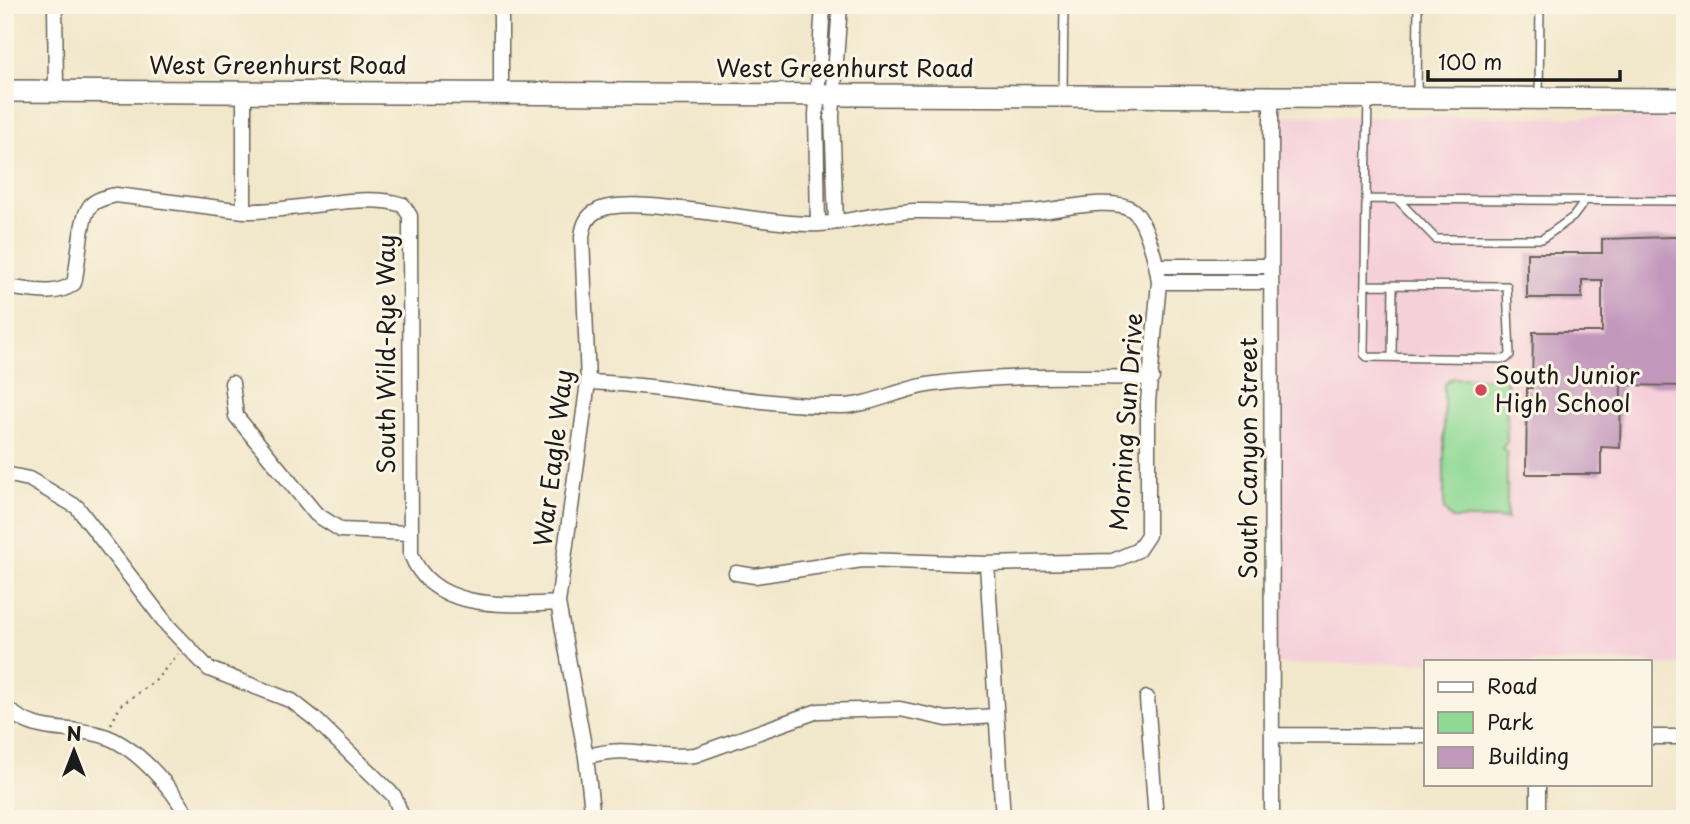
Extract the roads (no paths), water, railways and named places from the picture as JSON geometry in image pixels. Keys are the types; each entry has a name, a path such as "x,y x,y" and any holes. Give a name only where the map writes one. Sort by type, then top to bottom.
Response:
{"main road":[{"name":"West Greenhurst Road","path":"5,91 1685,99"}],"street":[{"path":"55,5 56,91"},
{"path":"501,5 501,93"},
{"path":"823,5 826,95 836,222"},
{"path":"818,224 826,95 840,5"},
{"path":"244,92 244,211"},
{"name":"South Canyon Street","path":"1271,97 1272,819"},
{"name":"South Wild-Rye Way","path":"5,287 57,291 74,283 90,206 101,198 116,195 244,211 274,212 376,200 403,205 410,216 410,533"},
{"name":"War Eagle Way","path":"558,603 588,382 583,225 595,211 616,207 645,207 770,223 818,224 912,211 1030,212 1124,205 1134,210 1141,221 1157,266"},
{"path":"1157,266 1271,266"},
{"name":"Morning Sun Drive","path":"736,573 755,576 862,560 987,564 1113,561 1138,550 1148,535 1149,402 1157,266"},
{"path":"1158,282 1271,282"},
{"path":"588,382 646,384 774,405 846,406 915,386 977,378 1152,378"},
{"path":"232,383 236,416 316,514 341,530 410,533 411,554 417,570 428,581 452,594 487,605 558,603 586,757 593,819"},
{"path":"5,474 29,479 77,507 186,647 209,669 292,701 315,719 394,796 402,819"},
{"path":"987,564 1003,819"},
{"path":"1147,698 1156,819"},
{"path":"5,707 20,720 51,730 103,735 148,764 189,819"},
{"path":"586,757 606,750 627,749 679,757 695,755 818,711 900,709 947,719 996,716"},
{"path":"1272,735 1424,736"},
{"path":"1652,737 1685,737"},
{"path":"1538,786 1538,819"}],"lane":[{"path":"1063,96 1064,5"},
{"path":"1417,98 1418,5"},
{"path":"1539,99 1540,5"},
{"path":"1365,285 1507,286 1510,355 1506,359 1392,358 1367,357 1364,354 1366,199 1368,98"},
{"path":"1366,199 1685,201"},
{"path":"1398,200 1436,239 1542,239 1573,217 1585,201"},
{"path":"1392,358 1393,285"}],"place":[{"name":"South Junior High School","path":"1481,390"}]}
